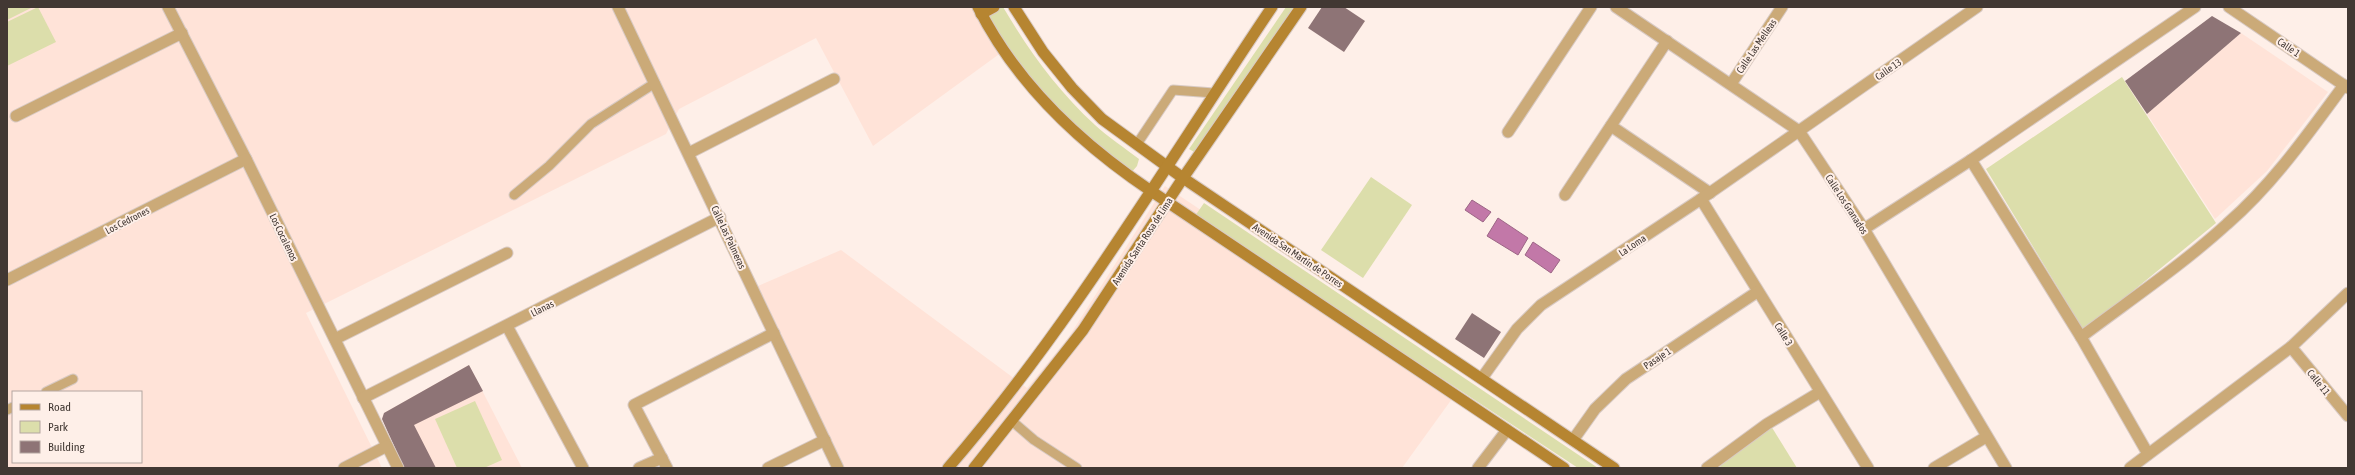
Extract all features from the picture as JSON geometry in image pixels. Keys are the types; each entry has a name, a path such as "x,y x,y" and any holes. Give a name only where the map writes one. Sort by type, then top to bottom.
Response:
{"main road":[{"path":"994,7 980,10 1003,50 1031,86 1058,116 1091,148 1167,202 1564,468"},
{"name":"Avenida San Martín de Porres","path":"1014,7 1043,52 1072,88 1102,120 1183,178 1614,468"},
{"name":"Avenida Santa Rosa de Lima","path":"948,468 1010,393 1066,318 1272,7"},
{"name":"Avenida Santa Rosa de Lima","path":"974,468 1083,330 1183,178 1301,7"}],"street":[{"name":"Los Cocalenos","path":"168,7 246,159 398,468"},
{"name":"Calle Las Palmeras","path":"618,7 720,217 838,468"},
{"path":"1508,132 1591,7"},
{"name":"Calle Los Granados","path":"1616,7 1799,131 1864,229 1986,437 2006,468"},
{"name":"Calle Las Melleas","path":"1731,84 1782,7"},
{"name":"Calle 13","path":"1799,131 1977,7"},
{"path":"1864,229 1971,160 2196,7"},
{"name":"Calle 1","path":"2229,7 2346,86"},
{"path":"16,116 182,34"},
{"path":"1565,195 1667,42"},
{"path":"689,153 834,79"},
{"path":"2080,337 2177,265 2228,224 2287,162 2346,86"},
{"path":"1610,126 1710,193"},
{"name":"La Loma","path":"1482,378 1517,330 1541,305 1710,193 1799,131"},
{"name":"Los Cedrones","path":"7,280 246,159"},
{"path":"1971,160 2080,337 2148,454"},
{"name":"Calle 3","path":"1701,199 1757,292 1868,468"},
{"name":"Llanas","path":"363,398 720,217"},
{"path":"335,339 507,253"},
{"name":"Pasaje 1","path":"1573,440 1595,409 1626,379 1757,292"},
{"path":"2130,468 2291,346 2348,293"},
{"path":"507,326 583,468"},
{"path":"639,468 665,463 634,405 774,333"},
{"name":"Calle 11","path":"2291,346 2348,416"},
{"path":"1707,468 1767,424 1820,392"},
{"path":"1478,468 1508,430"},
{"path":"1934,468 1986,437"},
{"path":"768,468 825,440"},
{"path":"344,468 387,446"}],"lane":[{"path":"514,195 549,166 591,124 655,83"},
{"path":"1137,144 1173,90 1214,93"},
{"path":"48,391 73,379"},
{"path":"1012,421 1034,440 1077,468"}],"shaded area":[{"path":"7,7 996,7 1013,44 873,146 816,38 679,109 666,134 306,313 382,468 7,468"},
{"path":"2241,33 2328,92 2267,171 2215,219 2147,114"},
{"path":"1165,186 1462,385 1402,468 844,468 758,286 841,250 1027,388 1068,338"},
{"path":"1472,200 1491,212 1483,222 1465,210"},
{"path":"1498,218 1528,238 1518,255 1487,236"},
{"path":"1533,242 1560,260 1551,273 1525,255"},
{"path":"469,365 522,468 404,468 382,419 384,413"}],"green space":[{"path":"7,7 33,7 7,20"},
{"path":"38,7 56,42 7,66 7,22"},
{"path":"985,7 1003,7 1044,69 1068,98 1100,130 1139,159 1137,166 1131,173 1068,117 1030,77 998,32"},
{"path":"1286,7 1294,7 1196,153 1189,149"},
{"path":"2122,77 2216,223 2084,331 1986,169"},
{"path":"1371,177 1412,205 1363,278 1321,250"},
{"path":"1204,203 1598,468 1578,468 1195,216"},
{"path":"475,401 502,460 484,468 457,468 435,419"},
{"path":"1771,426 1797,468 1721,468 1719,464"}],"building":[{"path":"1322,7 1344,7 1365,21 1344,52 1308,28"},
{"path":"2212,16 2241,33 2147,114 2125,81"},
{"path":"1472,313 1501,332 1484,358 1455,339"},
{"path":"469,365 483,391 414,425 436,468 404,468 382,419 384,413"}]}
